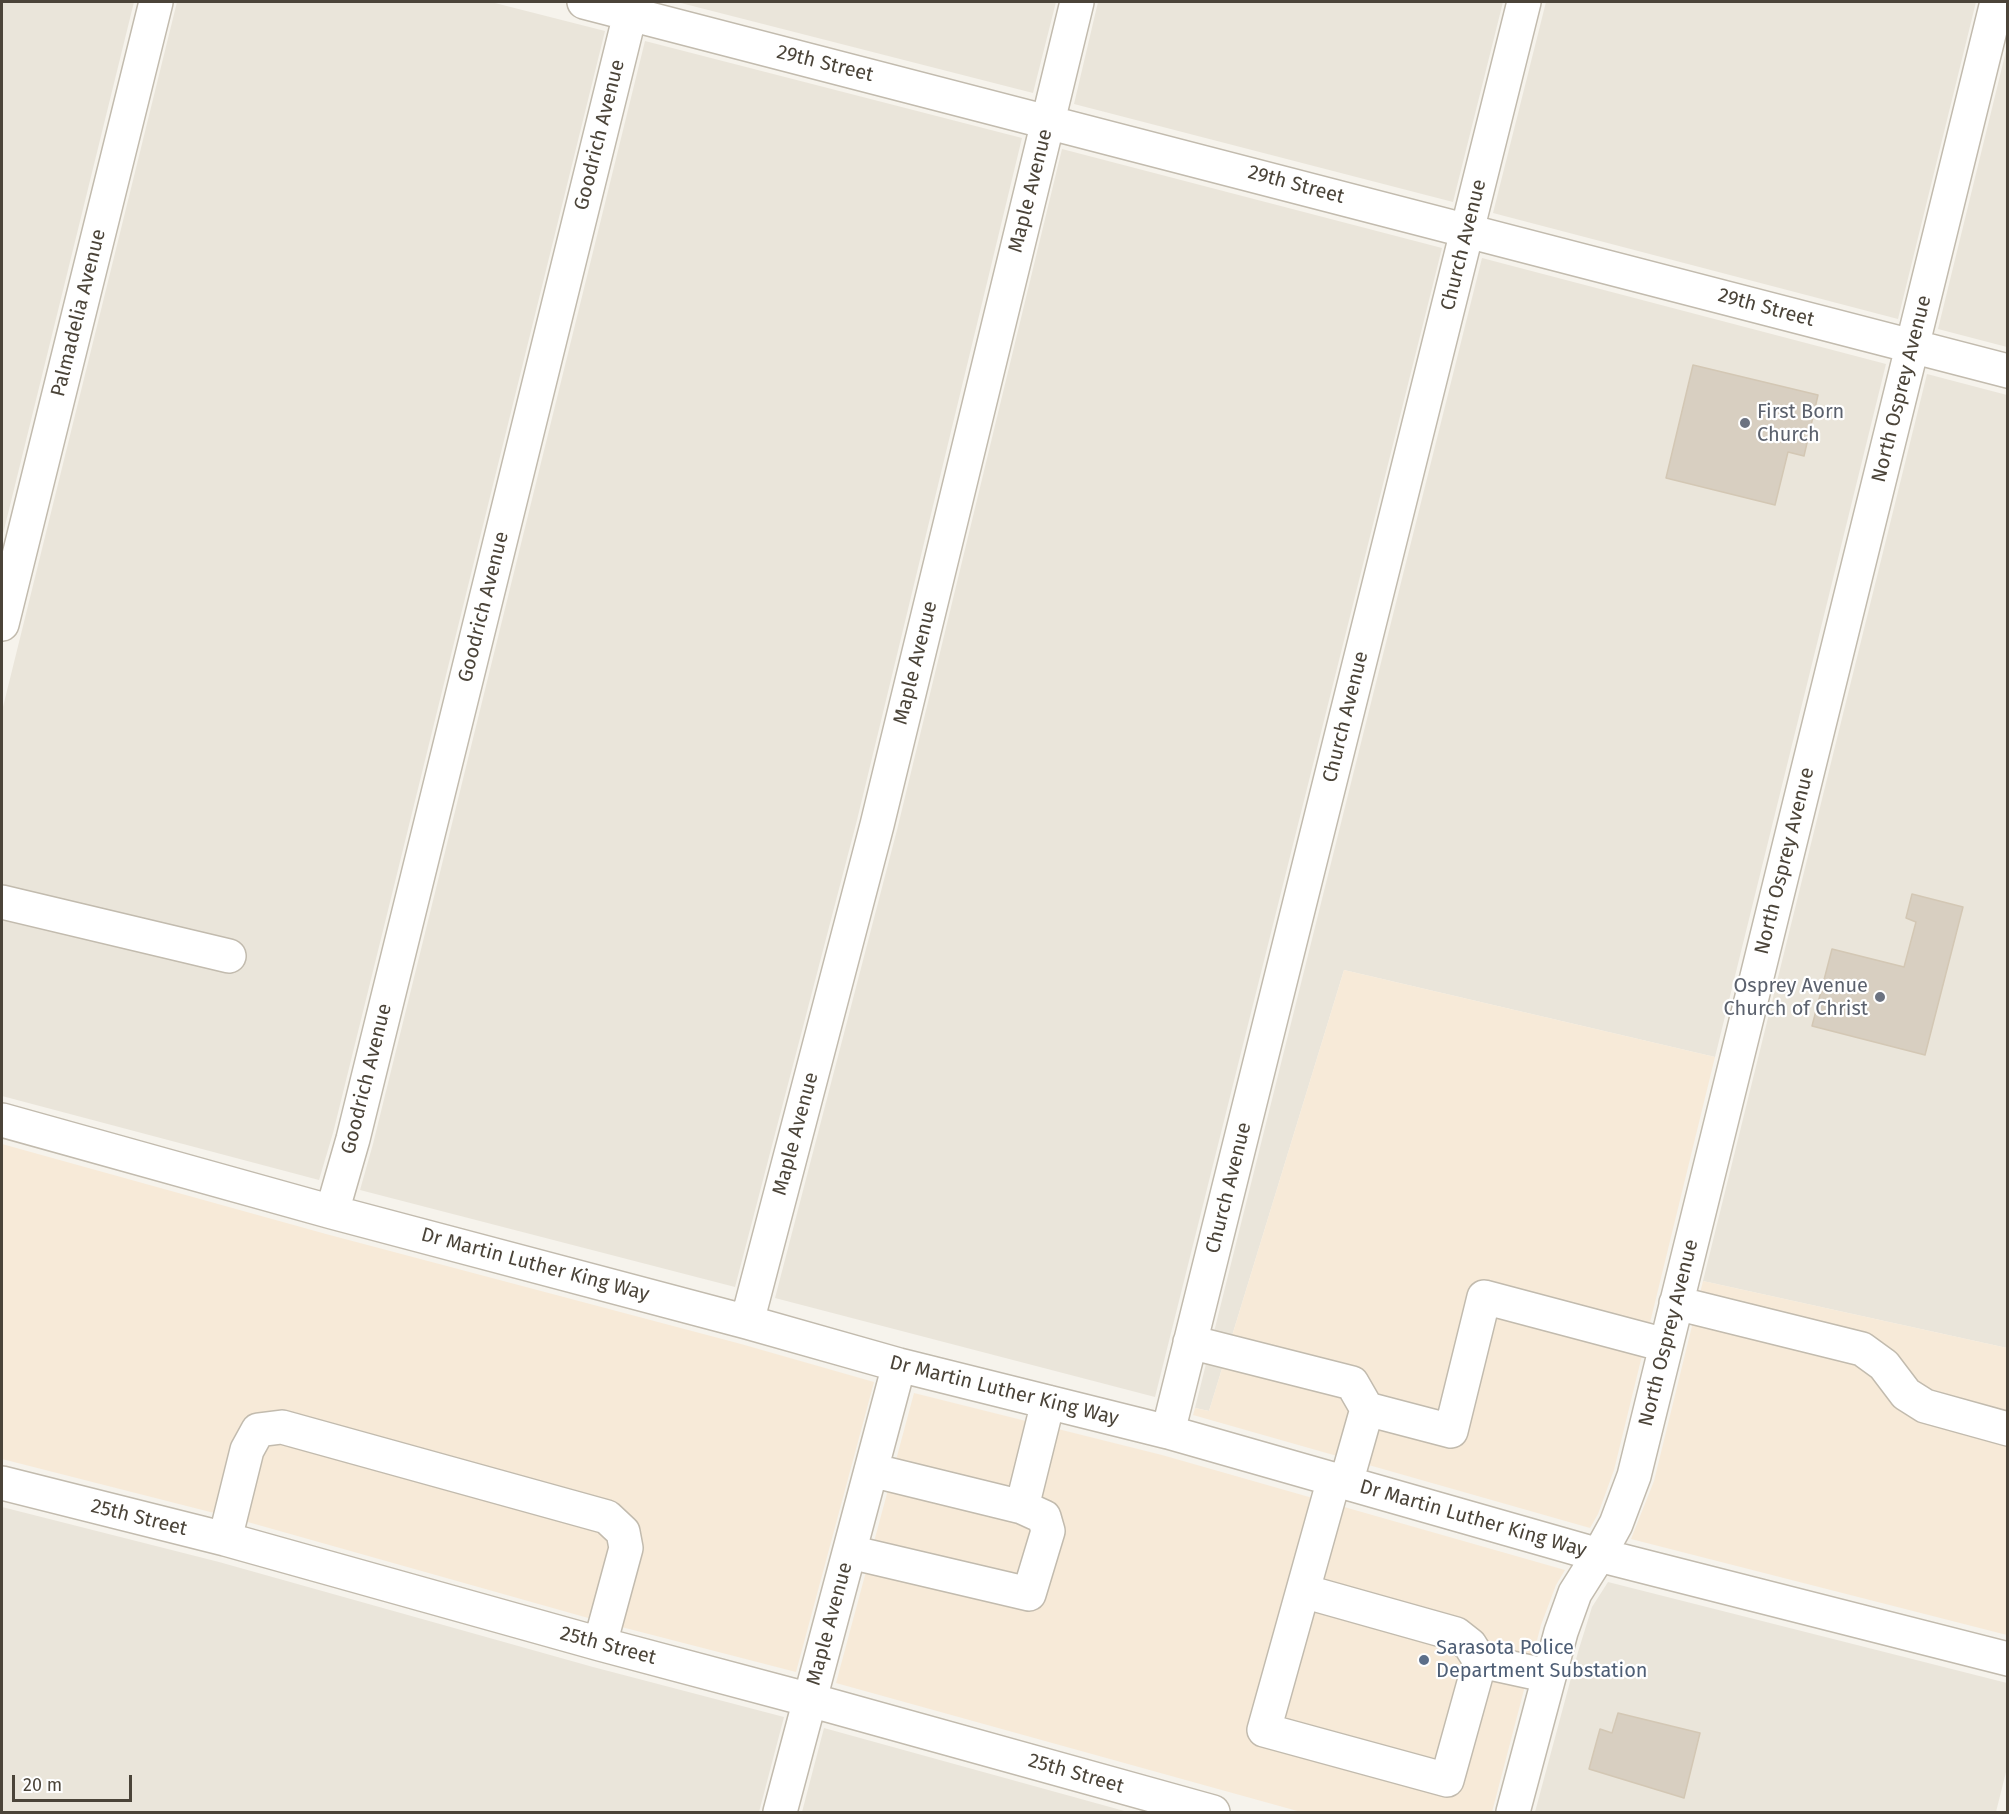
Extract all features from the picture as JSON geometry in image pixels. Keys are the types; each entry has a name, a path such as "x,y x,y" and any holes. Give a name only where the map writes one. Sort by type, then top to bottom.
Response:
{"street":[{"name":"Palmadelia Avenue","path":"2,624 156,2"},
{"name":"29th Street","path":"584,2 632,8 1048,121 2007,371"},
{"name":"Maple Avenue","path":"747,1322 877,825 1077,2"},
{"name":"Church Avenue","path":"1168,1432 1524,2"},
{"name":"North Osprey Avenue","path":"1513,1812 1561,1632 1575,1593 1616,1524 1634,1476 1997,2"},
{"name":"Goodrich Avenue","path":"332,1212 353,1139 632,8"},
{"path":"2,902 229,956"},
{"name":"Dr Martin Luther King Way","path":"2,1119 332,1212 747,1322 899,1365 1168,1432 1599,1555 2007,1659"},
{"path":"1190,1342 1352,1383 1367,1409 1452,1431 1484,1297 1665,1344"},
{"path":"1676,1303 1862,1349 1884,1365 1906,1394 1925,1406 2007,1429"},
{"name":"Maple Avenue","path":"780,1812 899,1365"},
{"path":"1022,1507 1048,1402"},
{"path":"1367,1409 1303,1591 1264,1730 1447,1780 1480,1661"},
{"path":"225,1539 247,1450 258,1430 282,1427 608,1517 623,1532 626,1548 600,1644"},
{"path":"850,1552 1029,1594 1048,1531 1044,1517 1022,1507 871,1470"},
{"name":"25th Street","path":"2,1483 225,1539 1213,1812"},
{"path":"1303,1591 1456,1634 1470,1645 1480,1661 1549,1676"}],"shaded area":[{"path":"2,2 134,2 2,538"},
{"path":"177,2 491,2 605,31 333,1133 319,1180 2,1096 2,711"},
{"path":"677,2 1056,2 1033,93"},
{"path":"1098,2 1503,2 1453,202 1074,104"},
{"path":"1546,2 1976,2 1898,319 1493,213"},
{"path":"645,41 1022,138 857,820 735,1287 360,1190"},
{"path":"2007,47 2008,347 1938,329"},
{"path":"1062,149 1442,248 1155,1397 775,1298 897,830"},
{"path":"1482,258 1886,364 1715,1057 1344,970 1209,1411 1195,1408"},
{"path":"1927,374 2007,395 2007,1348 1703,1281"},
{"path":"1344,970 1715,1057 1614,1470 1598,1514 1590,1528 1193,1415 1195,1408 1209,1411"},
{"path":"2,1144 874,1382 796,1672 606,1623 230,1517 2,1459"},
{"path":"1703,1281 2007,1348 2007,1635 1631,1539 1654,1481"},
{"path":"914,1393 1162,1455 1565,1570 1556,1585 1541,1625 1492,1812 1301,1812 836,1683"},
{"path":"2,1507 219,1562 593,1667 784,1717 759,1812 2,1812"},
{"path":"1608,1582 2007,1683 2007,1768 1996,1812 1535,1812 1592,1607"},
{"path":"824,1728 1128,1812 802,1812"}],"building":[{"name":"First Born Church","path":"1693,365 1818,395 1804,456 1788,452 1775,505 1666,478"},
{"name":"Osprey Avenue Church of Christ","path":"1912,894 1963,907 1925,1055 1812,1026 1832,949 1904,967 1916,922 1906,918"},
{"path":"1618,1713 1700,1733 1684,1798 1589,1769 1600,1729 1612,1733"}],"place":[{"name":"First Born Church","path":"1745,423"},
{"name":"Osprey Avenue Church of Christ","path":"1880,997"},
{"name":"Sarasota Police Department Substation","path":"1424,1660"}]}
